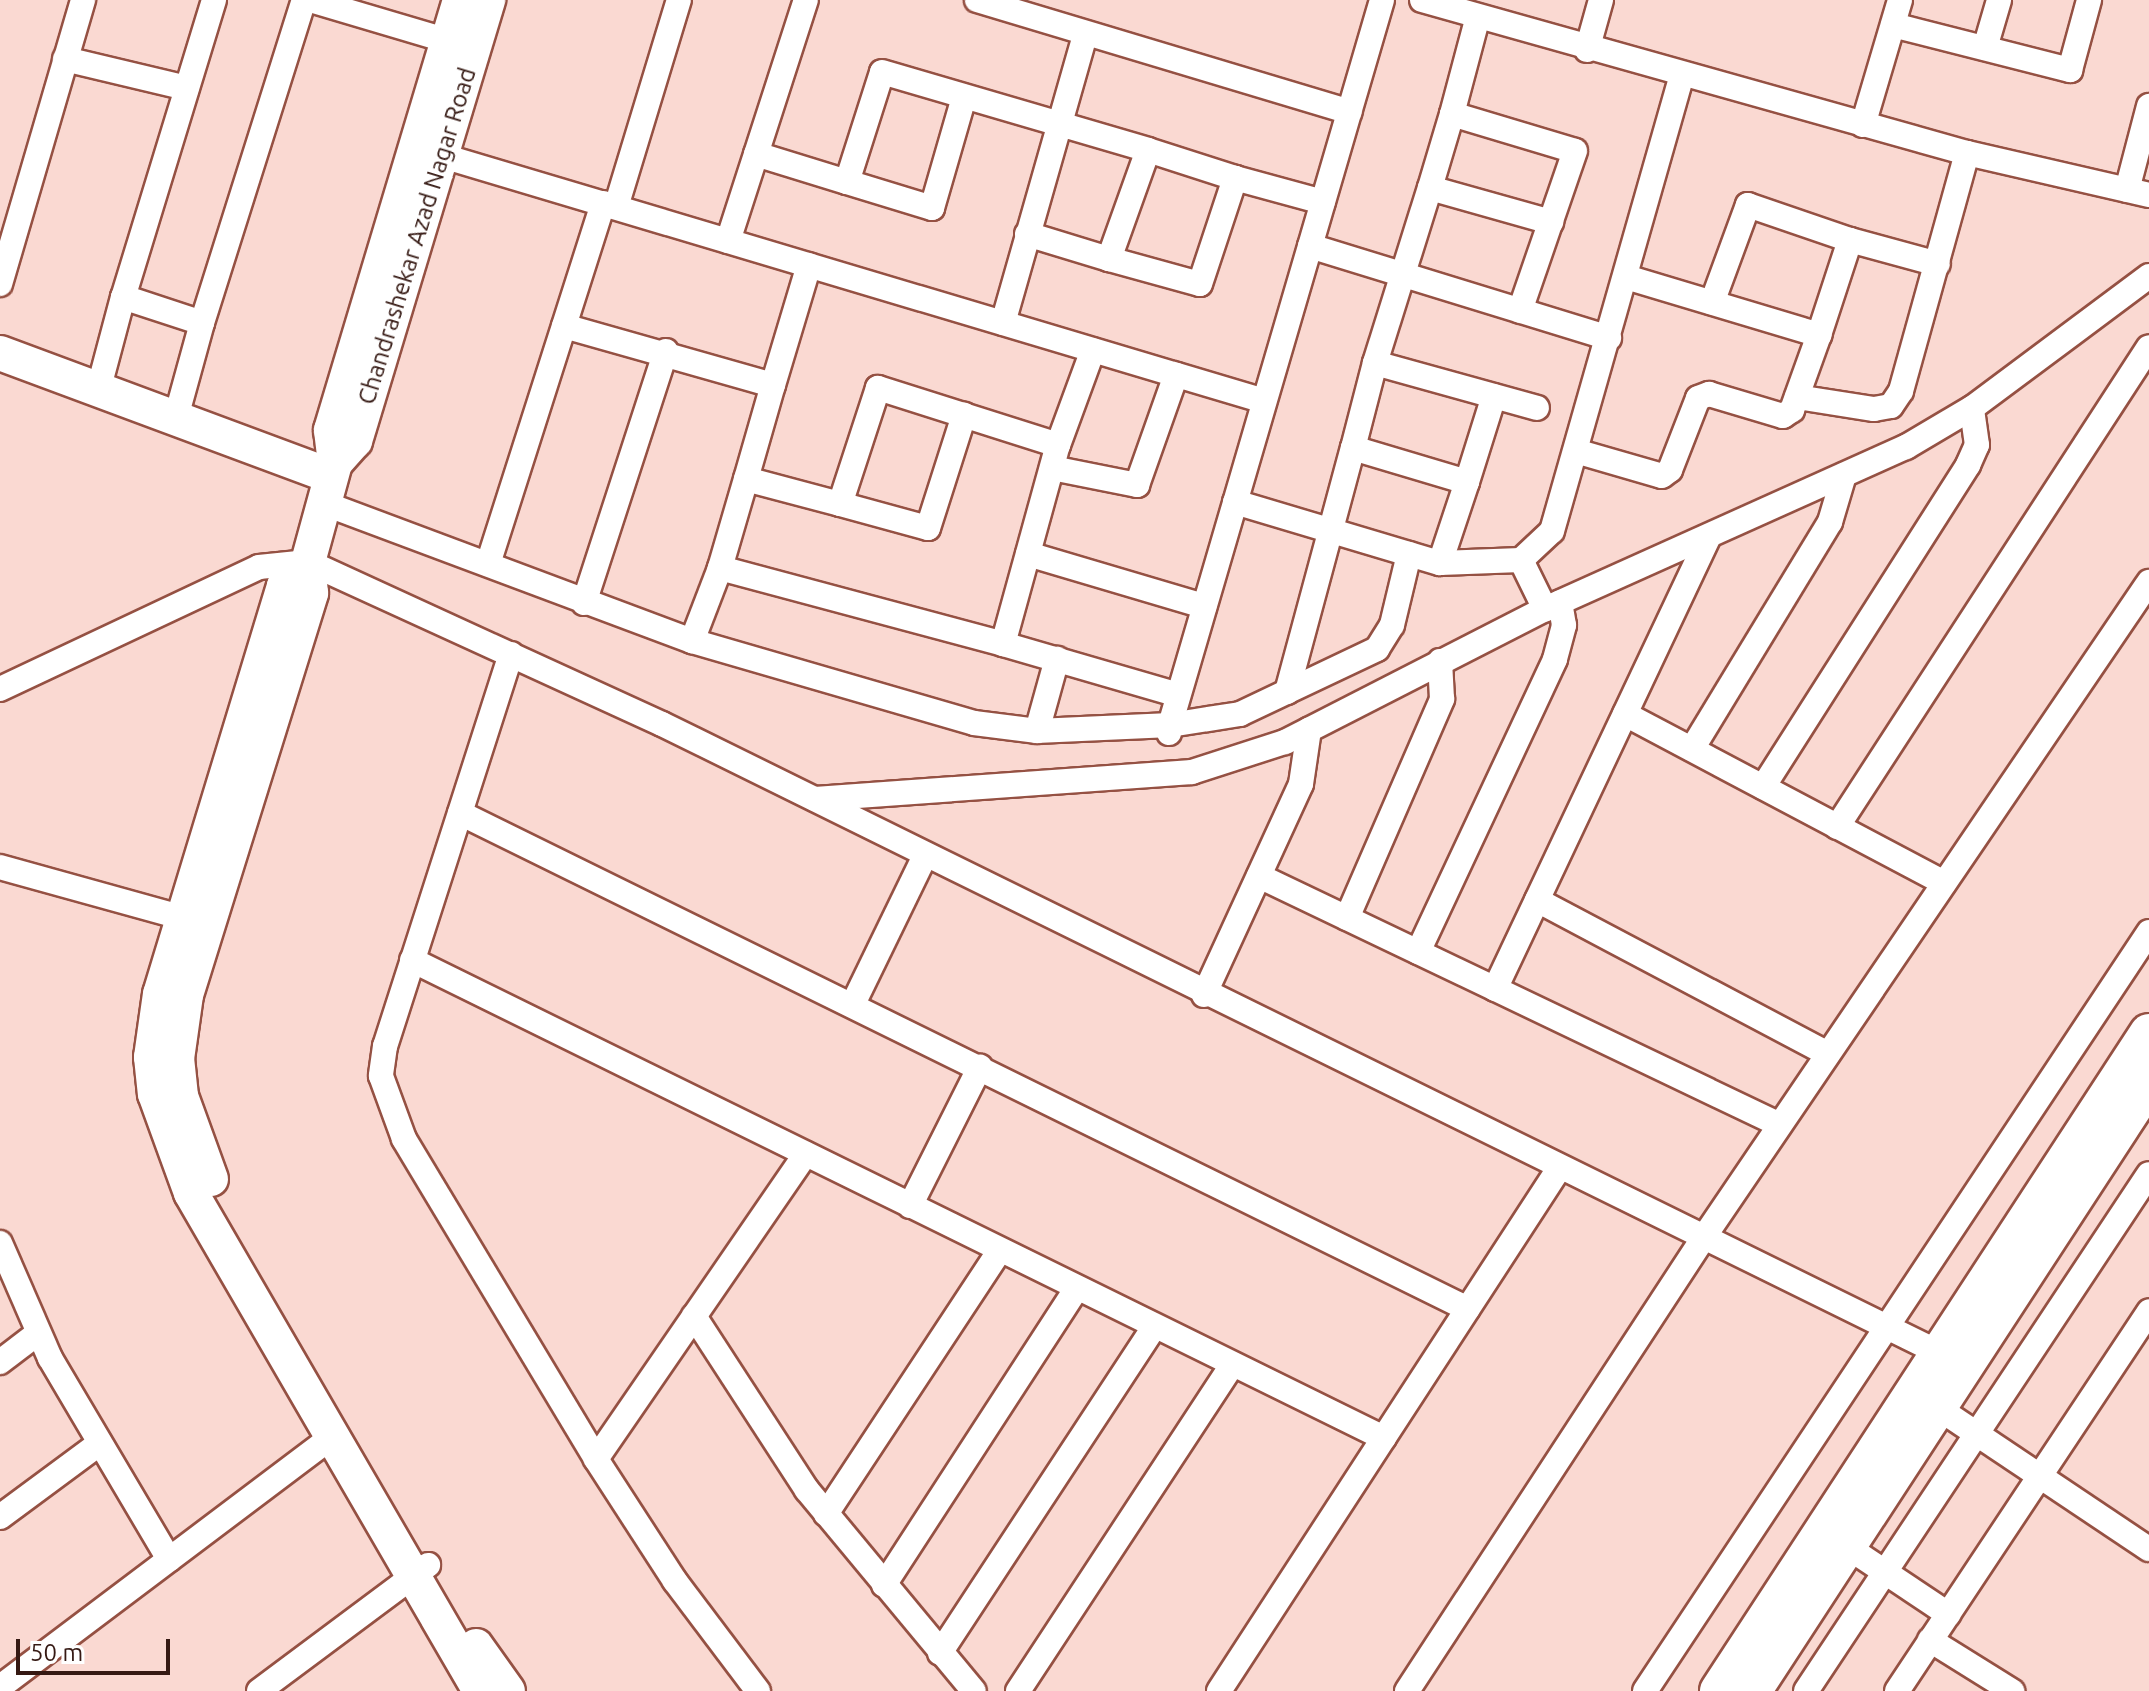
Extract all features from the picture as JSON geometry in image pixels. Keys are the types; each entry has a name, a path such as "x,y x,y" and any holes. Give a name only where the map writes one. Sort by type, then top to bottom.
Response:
{"main road":[{"path":"1752,1691 1935,1406 1950,1358 2149,1033"},
{"path":"1719,1691 1950,1358 2149,1083"}],"street":[{"path":"0,284 7,226 83,0"},
{"path":"98,391 123,297 214,0"},
{"path":"175,421 202,323 307,0 448,41"},
{"name":"Chandrashekar Azad Nagar Road","path":"428,152 448,41 460,0"},
{"name":"Chandrashekar Azad Nagar Road","path":"308,562 330,480 331,430 428,152 488,0"},
{"path":"488,564 564,326 679,0"},
{"path":"728,241 806,0"},
{"path":"977,0 1085,35 1350,112"},
{"path":"1166,775 1169,735 1178,695 1382,0"},
{"path":"1422,0 1477,20 1967,153 2138,192 2149,106"},
{"path":"1587,50 1601,0"},
{"path":"1863,125 1900,0"},
{"path":"1985,48 1999,0"},
{"path":"1893,25 2070,70 2089,0"},
{"path":"1287,692 1375,363 1404,276 1477,20"},
{"path":"1003,323 1056,124 1085,35"},
{"path":"65,59 187,88"},
{"path":"847,182 882,72 1323,202"},
{"path":"1537,586 1579,452 1682,76"},
{"path":"756,154 932,208 964,97"},
{"path":"1452,114 1575,151 1520,311"},
{"path":"1109,259 1148,150"},
{"path":"428,152 1264,401"},
{"path":"1797,397 1874,409 1891,406 1901,391 1967,153"},
{"path":"1027,234 1200,284 1235,178"},
{"path":"1430,188 1551,222"},
{"path":"1712,303 1748,205 1850,240 1938,264"},
{"path":"1579,452 1662,476 1670,470 1698,398 1709,394 1783,416 1797,397 1850,240"},
{"path":"1310,246 1609,338"},
{"path":"692,641 720,568 809,265"},
{"path":"813,799 1166,775 1237,760 1309,730 1440,661 1537,586 1709,536 1844,475 1972,408 2149,276"},
{"path":"1626,277 1819,335"},
{"path":"123,297 202,323"},
{"path":"564,326 666,351 773,385"},
{"path":"1837,827 2149,347"},
{"path":"1003,644 1055,456 1093,350"},
{"path":"584,603 666,351"},
{"path":"0,353 330,480 488,564 584,603 692,641 974,723 1037,731 1169,735 1221,721 1377,649 1392,625 1409,554"},
{"path":"1375,363 1537,408"},
{"path":"840,504 878,388 964,415 1055,456 1137,485 1176,375"},
{"path":"1440,563 1494,396"},
{"path":"1763,787 1968,465 1977,445 1972,408"},
{"path":"746,479 928,528 964,415"},
{"path":"1353,448 1467,482"},
{"path":"1692,749 1830,522 1844,475"},
{"path":"1235,502 1440,563 1537,586 1564,625 1555,659 1418,952"},
{"path":"1495,989 1709,536"},
{"path":"1028,554 1204,606"},
{"path":"308,562 284,586 195,921 177,1059 193,1138 218,1194 480,1691"},
{"path":"0,689 259,567 308,562 511,654 813,799 1204,995 1950,1358"},
{"path":"720,568 1178,695"},
{"path":"1407,1691 1704,1237 2149,582"},
{"path":"511,654 385,1046 381,1076 388,1103 596,1459 675,1581 758,1691"},
{"path":"1037,731 1057,659"},
{"path":"1347,918 1442,699 1440,661"},
{"path":"1625,714 1944,883"},
{"path":"1204,995 1301,784 1309,730"},
{"path":"460,813 1468,1309"},
{"path":"853,1004 925,856"},
{"path":"2,875 195,921"},
{"path":"1259,876 1780,1125"},
{"path":"1537,900 1828,1054"},
{"path":"195,921 160,994 151,1057 163,1122 191,1193 330,1438 418,1571 508,1691"},
{"path":"1645,1691 2149,932"},
{"path":"412,960 1384,1438"},
{"path":"910,1206 980,1067"},
{"path":"596,1459 806,1154"},
{"path":"1219,1691 1560,1167"},
{"path":"1806,1691 2149,1174"},
{"path":"0,1243 38,1333 169,1559"},
{"path":"826,1514 1000,1250"},
{"path":"884,1585 1077,1288"},
{"path":"1897,1691 2149,1313"},
{"path":"694,1316 826,1514 974,1691"},
{"path":"940,1653 1155,1326"},
{"path":"0,1362 38,1333"},
{"path":"1018,1691 1233,1364"},
{"path":"1935,1406 2149,1549"},
{"path":"0,1687 330,1438"},
{"path":"0,1517 100,1443"},
{"path":"1846,1546 1948,1614"},
{"path":"259,1691 418,1571"},
{"path":"1930,1640 2012,1691"}]}
